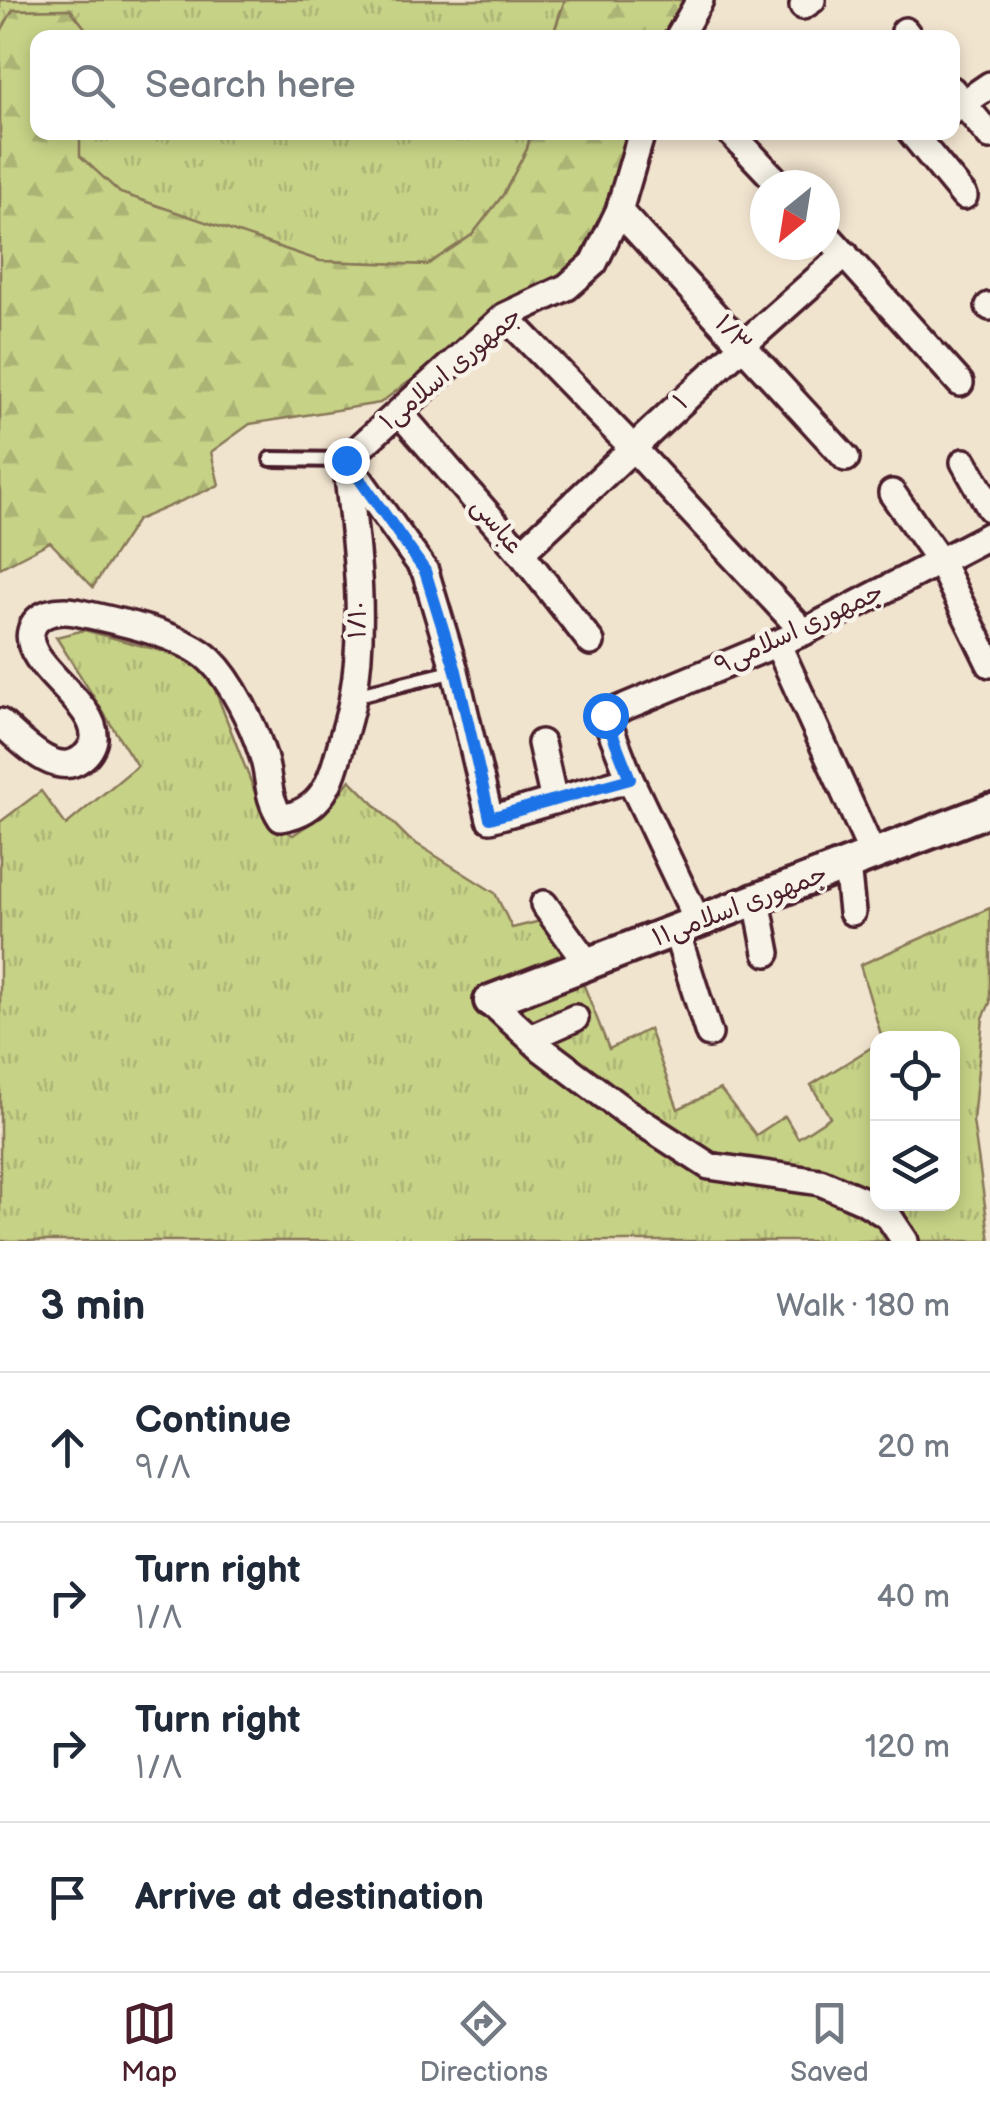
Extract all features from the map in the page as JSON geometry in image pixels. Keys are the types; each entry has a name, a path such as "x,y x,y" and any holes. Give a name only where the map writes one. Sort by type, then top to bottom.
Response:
{"street":[{"path":"683,30 700,0"},
{"path":"960,99 990,86"},
{"path":"960,105 990,136"},
{"name":"جمهوری اسلامی۱","path":"346,460 506,316 567,287 594,264 618,211 640,140"},
{"path":"738,140 766,170"},
{"path":"922,140 964,196"},
{"name":"۱/۳","path":"618,211 846,458"},
{"path":"840,248 960,383"},
{"name":"۱","path":"521,553 845,254"},
{"path":"506,316 804,632"},
{"name":"عباسی","path":"399,412 521,553 591,642"},
{"path":"346,460 425,571 456,671 490,818 630,779 687,927 709,1034"},
{"name":"۱/۱۰","path":"0,722 48,762 72,765 85,757 94,742 92,726 32,650 30,632 38,620 65,610 132,624 188,645 210,660 240,703 256,738 271,802 281,818 297,815 317,802 332,778 354,696 360,623 346,460"},
{"path":"964,462 990,508"},
{"path":"892,493 939,560 990,664"},
{"name":"جمهوری اسلامی۹","path":"630,779 605,715 804,632 990,535"},
{"path":"777,643 825,749 860,860 852,912"},
{"path":"541,743 554,801"},
{"name":"جمهوری اسلامی۱۱","path":"490,1001 990,810"},
{"path":"757,900 768,952"},
{"path":"544,904 588,964"},
{"path":"490,1001 542,1050 709,1166 820,1182 889,1217 906,1241"},
{"path":"530,1038 575,1018"}],"lane":[{"path":"271,459 346,460"},
{"path":"354,696 456,671"}],"green space":[{"path":"0,0 565,0 554,30 86,30 70,9 13,10 0,33"},
{"path":"565,0 689,0 676,30 555,30"},
{"path":"70,9 86,30 30,30 30,140 80,140 80,156 120,193 320,261 427,265 472,235 503,195 529,140 643,140 602,256 516,303 380,403 250,424 211,452 219,485 137,520 93,587 50,542 0,568 0,33 13,10"},
{"path":"80,140 529,140 503,195 472,235 427,265 320,261 120,193 79,156"},
{"path":"84,630 187,658 212,682 265,818 293,835 324,814 350,780 409,839 495,893 512,928 557,917 609,1049 649,1029 678,1109 720,1089 756,1135 785,1116 798,1138 830,1117 811,1085 870,1048 870,1211 960,1211 960,1031 880,1031 860,965 990,908 990,1003 983,1018 973,1121 990,1241 0,1241 0,822 41,791 66,825 137,766 56,637"}],"route":[{"path":"346,460 425,571 456,671 490,818 630,779 605,715"}]}
